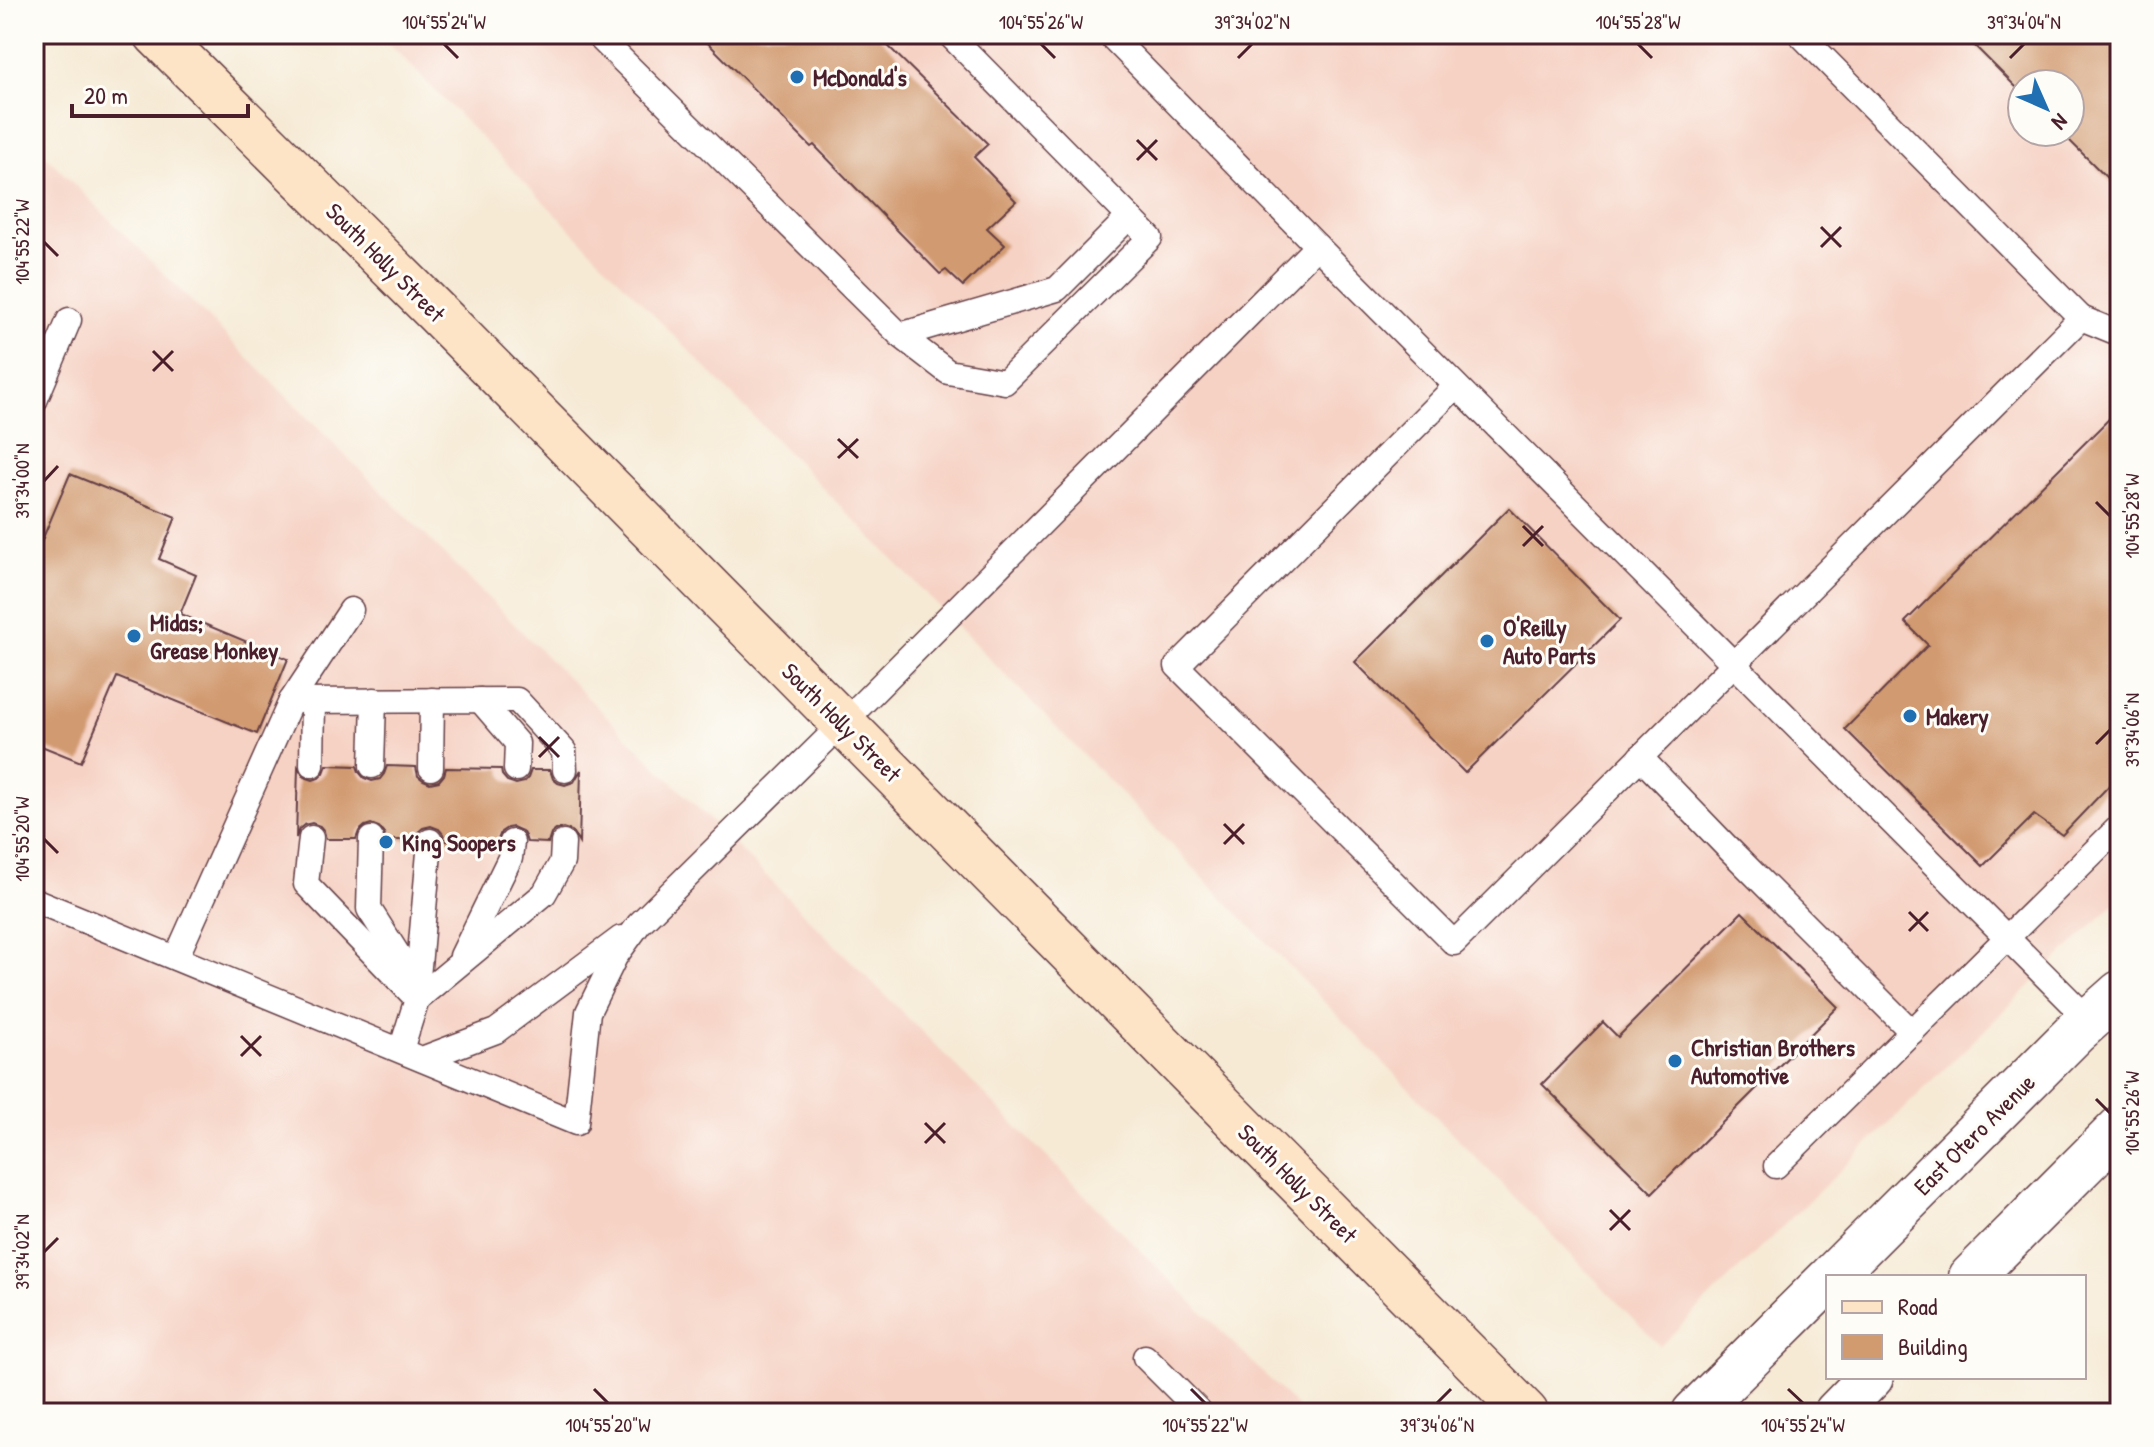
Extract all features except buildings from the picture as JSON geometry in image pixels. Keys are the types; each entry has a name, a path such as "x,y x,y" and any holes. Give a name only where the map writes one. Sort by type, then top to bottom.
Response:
{"main road":[{"name":"South Holly Street","path":"156,34 435,311 1526,1413"}],"street":[{"name":"East Otero Avenue","path":"1832,1275 2105,1007"},
{"path":"1973,1275 2120,1128"},
{"name":"East Otero Avenue","path":"1694,1413 1826,1281"},
{"path":"1836,1413 1869,1379"}],"lane":[{"path":"596,34 900,335 948,372 1005,382 1150,238 949,34"},
{"path":"1109,34 2007,938 2105,1007"},
{"path":"1800,34 2081,318 2120,334"},
{"path":"900,335 1057,289 1129,217"},
{"path":"412,1054 496,1031 639,924 1317,246"},
{"path":"1456,386 1177,666 1454,943 2081,318"},
{"path":"34,403 69,320"},
{"path":"176,958 302,701 351,610"},
{"path":"372,766 374,700"},
{"path":"431,768 432,700"},
{"path":"480,700 517,743 516,769"},
{"path":"302,701 517,700 564,751 565,770"},
{"path":"302,701 312,765"},
{"path":"1640,757 1912,1032"},
{"path":"1776,1166 2120,826"},
{"path":"311,838 306,884 417,992"},
{"path":"371,839 369,909 417,992"},
{"path":"412,1054 430,841"},
{"path":"457,965 510,858 512,842"},
{"path":"417,992 457,965 544,894 562,862 563,843"},
{"path":"34,900 576,1123 588,1012 615,957 639,924"},
{"path":"1145,1357 1201,1413"}],"shaded area":[{"path":"380,34 2120,34 2120,898 1660,1346"},
{"path":"34,144 1303,1413 34,1413"}],"place":[{"name":"McDonald's","path":"797,77"},
{"name":"Midas; Grease Monkey","path":"134,636"},
{"name":"O'Reilly Auto Parts","path":"1487,641"},
{"name":"Makery","path":"1910,716"},
{"name":"King Soopers","path":"386,842"},
{"name":"Christian Brothers Automotive","path":"1675,1061"}]}
